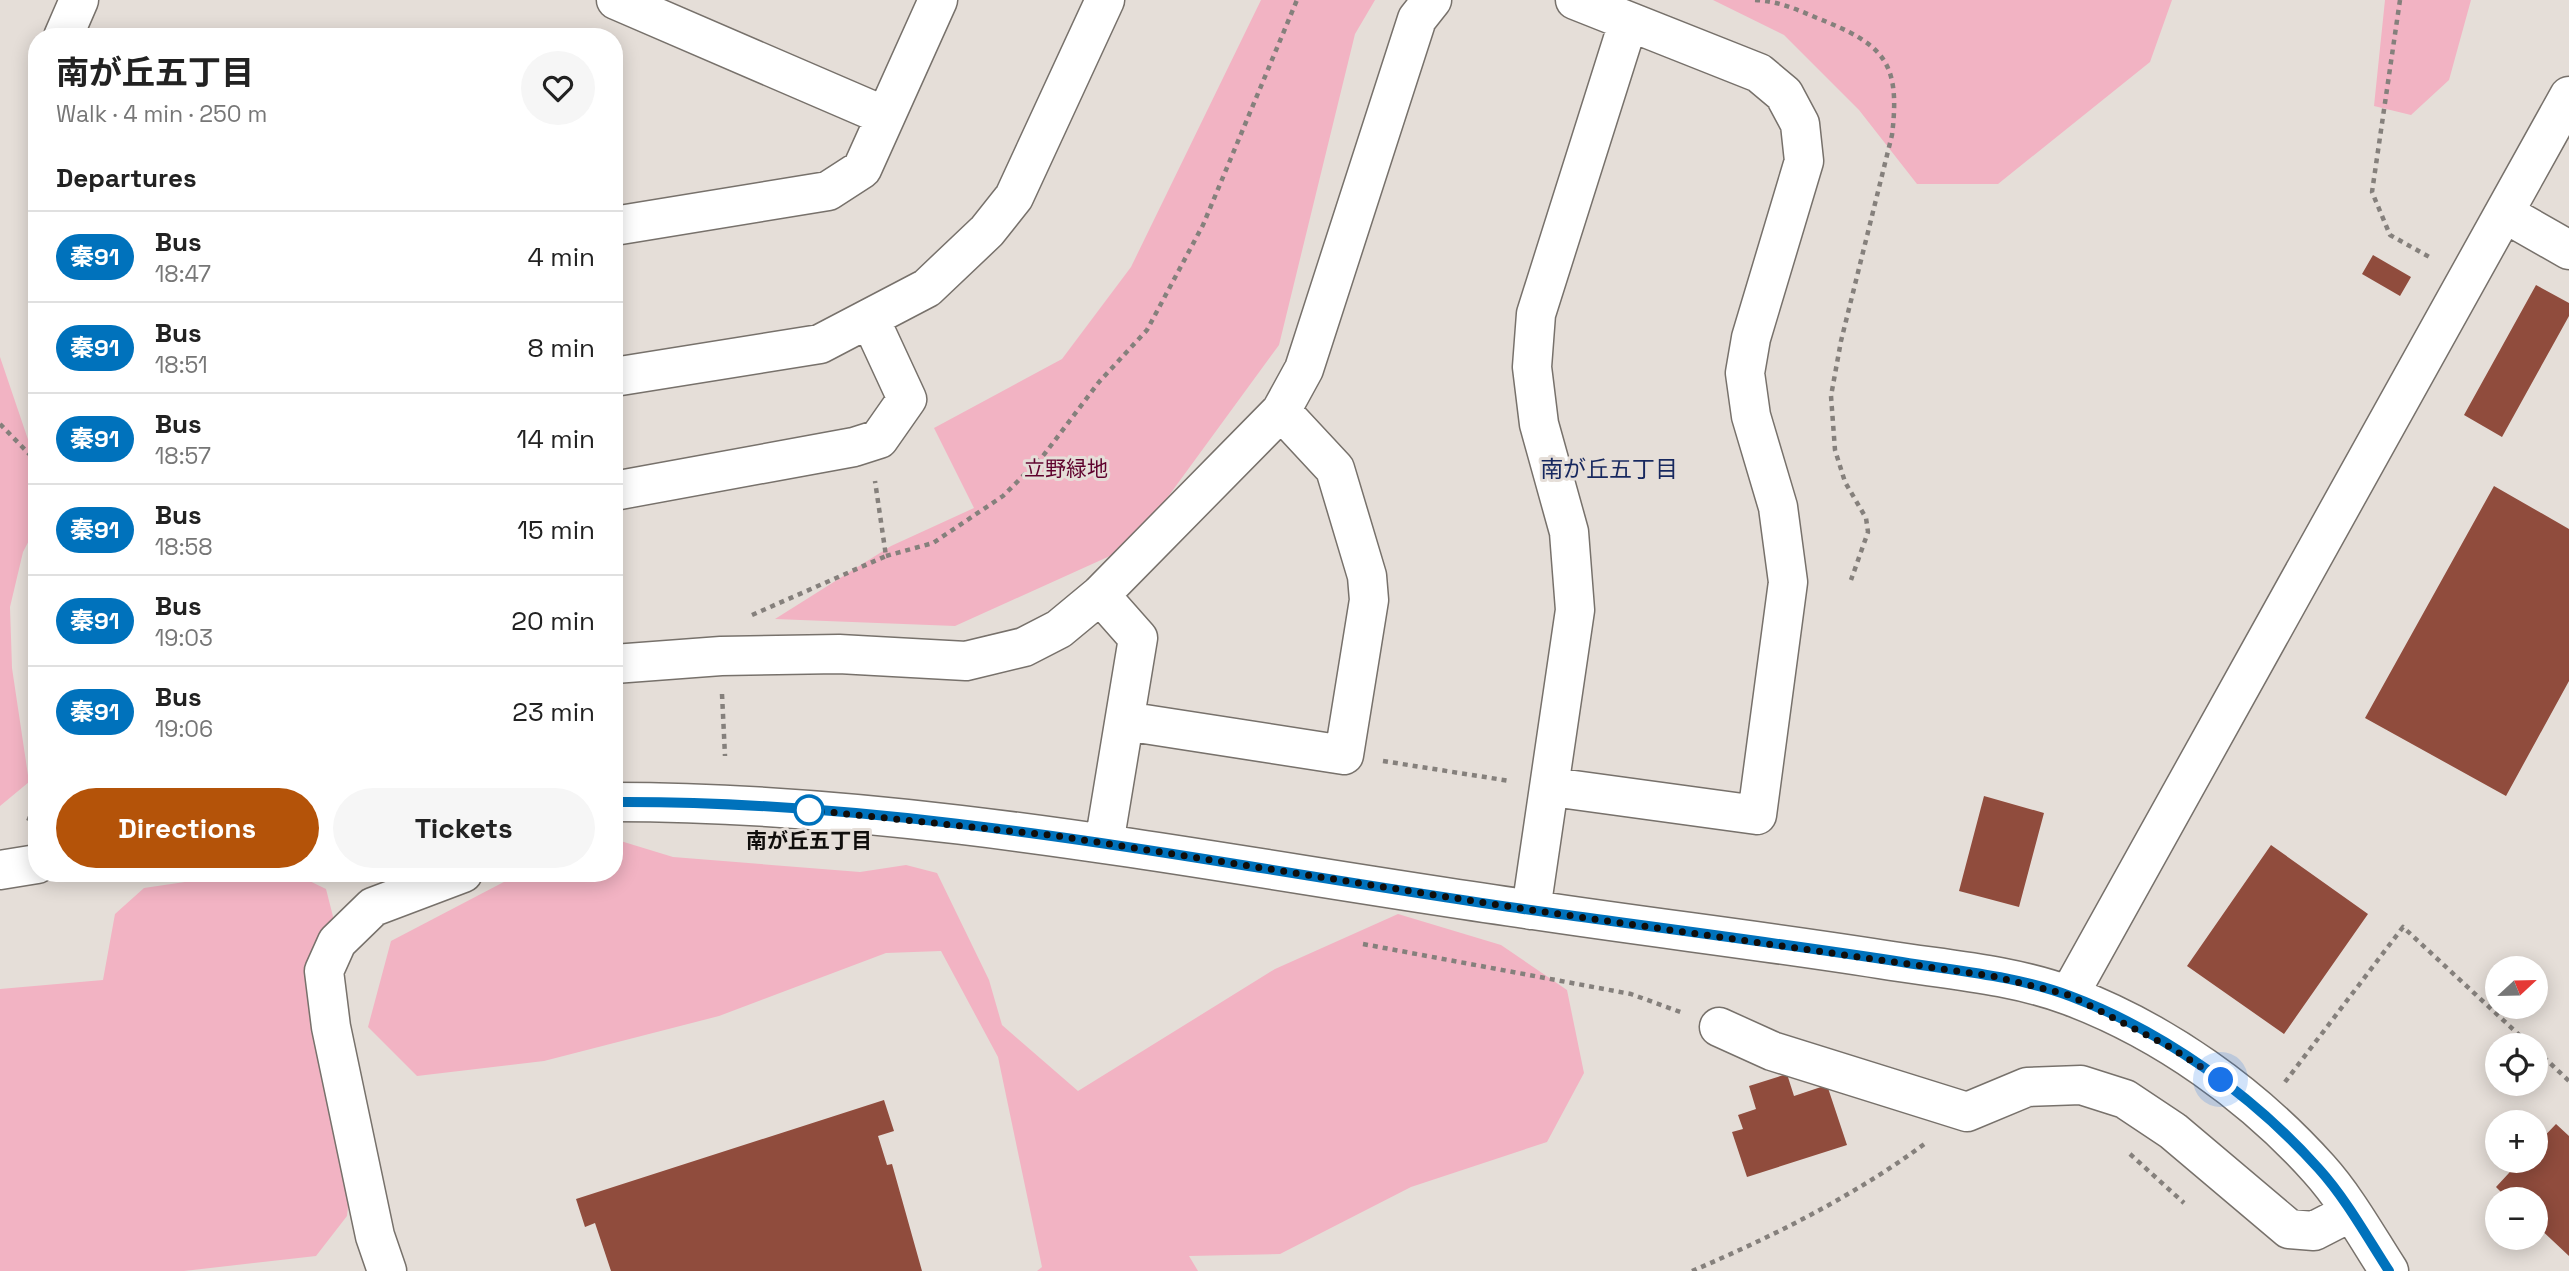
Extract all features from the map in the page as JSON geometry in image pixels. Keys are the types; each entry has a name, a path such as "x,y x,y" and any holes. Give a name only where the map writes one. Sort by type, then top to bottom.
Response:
{"street":[{"path":"67,28 79,0"},
{"path":"616,0 885,116"},
{"path":"623,225 828,191 862,169 938,0"},
{"path":"623,376 820,344 937,280 987,231 1014,197 1105,0"},
{"path":"623,663 721,656 839,654 966,661 1024,647 1059,629 1100,595 1281,411 1304,369 1418,19 1432,0"},
{"path":"1552,787 1757,815 1788,582 1778,507 1751,416 1745,373 1751,338 1804,160 1800,124 1784,94 1759,74 1575,0"},
{"path":"1531,910 1552,787 1575,610 1569,532 1539,424 1532,367 1536,314 1628,23"},
{"path":"2069,995 2569,96"},
{"path":"2504,213 2569,250"},
{"path":"623,489 854,447 879,439 907,399 870,319"},
{"path":"1125,721 1345,755 1369,600 1367,576 1335,470 1281,411"},
{"path":"1100,595 1138,638 1104,844"},
{"path":"623,802 681,802 866,814 1104,844 1531,910 1979,974 2069,995 2170,1047 2221,1080 2261,1113 2320,1170 2389,1271"},
{"path":"0,870 28,865"},
{"path":"387,1271 375,1236 331,1027 324,971 337,942 373,907 439,882"},
{"path":"1719,1027 1772,1051 1967,1112 2027,1087 2081,1085 2126,1099 2173,1131 2289,1229 2314,1231 2351,1212"}],"path":[{"path":"745,618 886,556 933,542 1003,496 1043,456 1099,382 1147,330 1203,225 1297,0"},
{"path":"1755,0 1775,1 1870,41 1889,69 1894,94 1892,135 1841,341 1832,396 1835,450 1846,482 1866,518 1868,532 1851,580"},
{"path":"2400,0 2372,192 2390,235 2468,278"},
{"path":"0,424 28,453"},
{"path":"870,442 886,556"},
{"path":"723,708 725,756"},
{"path":"1345,755 1511,781"},
{"path":"2281,1088 2403,928 2517,1033"},
{"path":"1363,944 1631,994 1719,1027"},
{"path":"2548,1061 2569,1081"},
{"path":"1692,1271 1769,1238 1904,1159 1967,1112"},
{"path":"2119,1146 2141,1161 2183,1203"}],"green space":[{"name":"立野緑地","path":"1261,0 1375,0 1355,34 1279,345 1132,546 955,626 775,619 891,546 974,508 934,428 1062,359 1131,267"},
{"path":"1713,0 2172,0 2150,62 1998,184 1917,184 1859,110 1784,35"},
{"path":"2385,0 2471,0 2449,80 2411,115 2374,106"},
{"path":"0,357 28,439 28,542 23,552 10,607 12,668 28,783 0,806"},
{"path":"623,842 673,857 860,872 906,865 937,873 989,980 1002,1025 1078,1091 1275,969 1398,914 1501,945 1567,990 1584,1073 1547,1142 1411,1187 1280,1254 1189,1256 1198,1271 1037,1271 1042,1267 998,1057 941,951 886,953 719,1016 544,1061 417,1076 368,1027 391,941 504,882 623,882"},
{"path":"185,882 312,882 326,889 338,936 354,1150 347,1216 316,1256 184,1271 0,1271 0,989 103,980 115,914 144,888"}],"building":[{"path":"2373,255 2411,277 2400,296 2362,274"},
{"path":"2536,285 2569,303 2569,316 2502,437 2464,415"},
{"path":"2494,486 2569,529 2569,681 2506,796 2365,718"},
{"path":"1984,796 2044,813 2019,907 1959,891"},
{"path":"2271,845 2368,914 2284,1034 2187,966"},
{"path":"1787,1074 1794,1096 1827,1085 1847,1145 1747,1177 1732,1132 1743,1129 1738,1115 1756,1109 1749,1086"},
{"path":"884,1100 894,1131 878,1136 887,1165 892,1164 922,1271 611,1271 595,1223 585,1227 576,1199"},
{"path":"2556,1124 2569,1136 2569,1256 2548,1236 2548,1187 2496,1187 2509,1173 2548,1173 2548,1132"}],"bus line":[{"name":"秦91","path":"623,802 681,802 866,814 1058,836 1531,910 1784,944 1992,976 2069,995 2170,1047 2221,1080 2261,1113 2320,1170 2389,1271"}],"place":[{"name":"南が丘五丁目","path":"809,810"}],"district":[{"name":"南が丘五丁目","path":"1609,469"}],"route":[{"path":"809,810 1058,836 1531,910 1784,944 1992,976 2069,995 2170,1047 2221,1080"}]}
